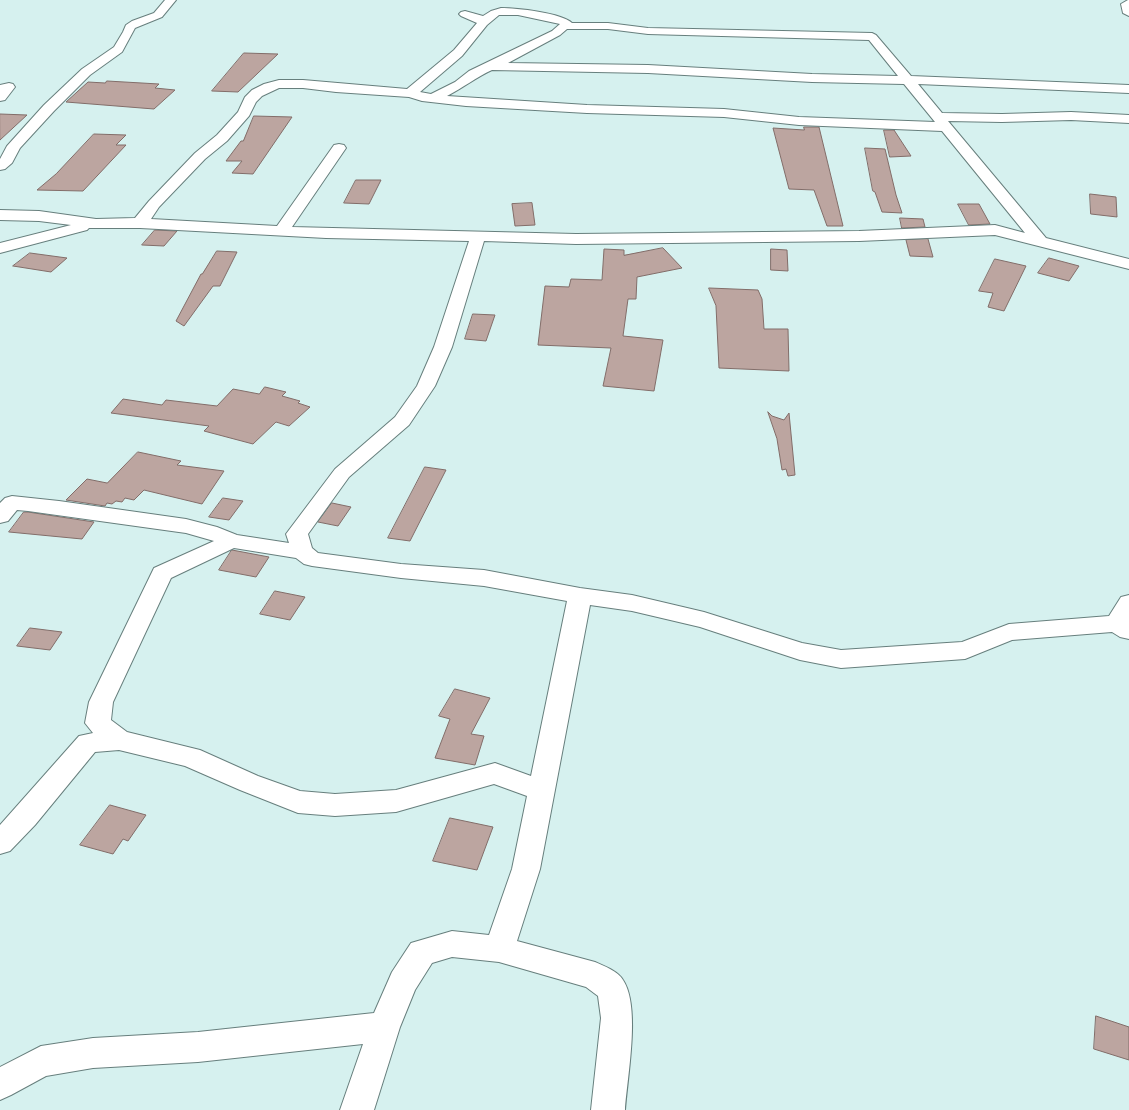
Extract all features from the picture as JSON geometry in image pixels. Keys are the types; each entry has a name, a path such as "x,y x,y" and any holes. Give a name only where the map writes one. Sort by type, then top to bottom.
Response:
{"street":[{"path":"0,166 7,160 14,146 49,108 86,72 118,49 130,32 130,27 136,23 158,15 171,0"},
{"path":"1129,3 1127,4 1129,13"},
{"path":"410,93 458,53 483,22 496,13 514,12 563,21 567,24 566,26"},
{"path":"465,14 481,19 483,22"},
{"path":"433,98 459,85 473,74 521,51 566,26 608,26 648,31 872,37 1041,242"},
{"path":"490,66 605,67 812,78 907,80 1129,89"},
{"path":"140,223 154,204 200,156 222,138 244,113 250,100 257,93 268,87 290,83 376,92 410,93 433,98 466,102 724,113 799,121 942,122 1002,118 1071,116 1129,119"},
{"path":"0,89 9,87 0,97"},
{"path":"281,231 339,148"},
{"path":"0,215 39,216 96,224 140,223 281,231 655,239 859,236 995,230 1129,264"},
{"path":"0,248 96,224"},
{"path":"302,552 297,534 342,473 402,421 426,386 443,348 478,236"},
{"path":"0,516 12,503 44,505 191,527 218,533 232,541 302,552 312,559 401,571 484,578 580,596 632,603 704,620 800,650 841,659 965,650 1009,632 1123,628 1129,603"},
{"path":"119,740 98,723 101,702 162,574 232,541"},
{"path":"500,949 526,869 580,596"},
{"path":"0,843 25,817 88,743 119,740 191,757 249,784 298,802 335,805 396,801 495,773 541,790"},
{"path":"357,1110 384,1026 403,982 422,952 452,944 500,949 595,976 612,988 617,1018 608,1110"},
{"path":"0,1084 41,1061 78,1055 198,1047 384,1026"}],"building":[{"path":"244,53 278,54 238,92 212,91"},
{"path":"107,81 159,84 155,88 175,90 154,109 66,102 88,82 105,83"},
{"path":"0,114 27,115 0,140"},
{"path":"254,116 292,117 253,174 232,173 242,161 226,161 241,141 243,141"},
{"path":"804,127 819,127 843,226 827,226 814,190 789,189 773,128 804,130"},
{"path":"884,130 894,130 911,156 890,157"},
{"path":"94,134 126,135 116,145 126,145 83,191 37,190 56,174"},
{"path":"865,148 885,149 902,213 882,212 875,192 873,191"},
{"path":"356,180 381,180 369,204 344,203"},
{"path":"1090,194 1116,197 1117,217 1091,214"},
{"path":"532,203 535,225 515,226 512,204"},
{"path":"958,204 979,204 990,224 969,225"},
{"path":"900,218 923,219 925,227 902,228"},
{"path":"155,230 177,231 164,246 142,245"},
{"path":"928,239 933,257 910,256 906,240"},
{"path":"663,248 682,268 637,277 636,299 628,299 623,336 663,340 654,391 603,386 611,348 538,345 545,286 569,287 571,279 602,280 604,249 624,250 624,255"},
{"path":"771,249 787,250 788,271 771,270"},
{"path":"217,251 237,252 220,286 213,286 184,326 176,321 201,274"},
{"path":"30,253 67,258 51,272 13,266"},
{"path":"1049,258 1079,266 1069,281 1038,273"},
{"path":"995,259 1026,266 1004,311 988,307 993,293 979,291"},
{"path":"709,288 758,290 762,299 764,329 788,329 789,371 719,368 716,306"},
{"path":"473,314 495,315 486,341 465,339"},
{"path":"265,387 286,392 282,396 300,401 298,403 310,407 289,426 276,422 253,444 204,431 209,426 111,413 123,399 162,405 166,400 217,406 233,389 259,394"},
{"path":"768,412 772,416 784,420 789,413 795,475 788,476 786,469 782,470 777,439"},
{"path":"138,452 181,461 177,465 224,471 202,504 144,490 134,500 125,498 122,502 116,501 112,504 107,503 105,506 66,500 87,479 107,483"},
{"path":"425,467 446,470 410,541 388,538"},
{"path":"223,498 243,501 229,520 209,517"},
{"path":"332,503 351,507 338,526 318,522"},
{"path":"24,512 94,522 82,539 9,532"},
{"path":"232,550 269,557 256,577 219,570"},
{"path":"275,591 305,597 290,620 260,614"},
{"path":"30,628 62,632 50,650 17,646"},
{"path":"455,689 490,698 471,734 484,736 475,765 435,758 450,719 439,716"},
{"path":"110,805 146,815 128,841 123,839 113,854 80,845"},
{"path":"450,818 493,827 477,870 433,861"},
{"path":"1096,1016 1129,1027 1129,1060 1094,1049"}]}
